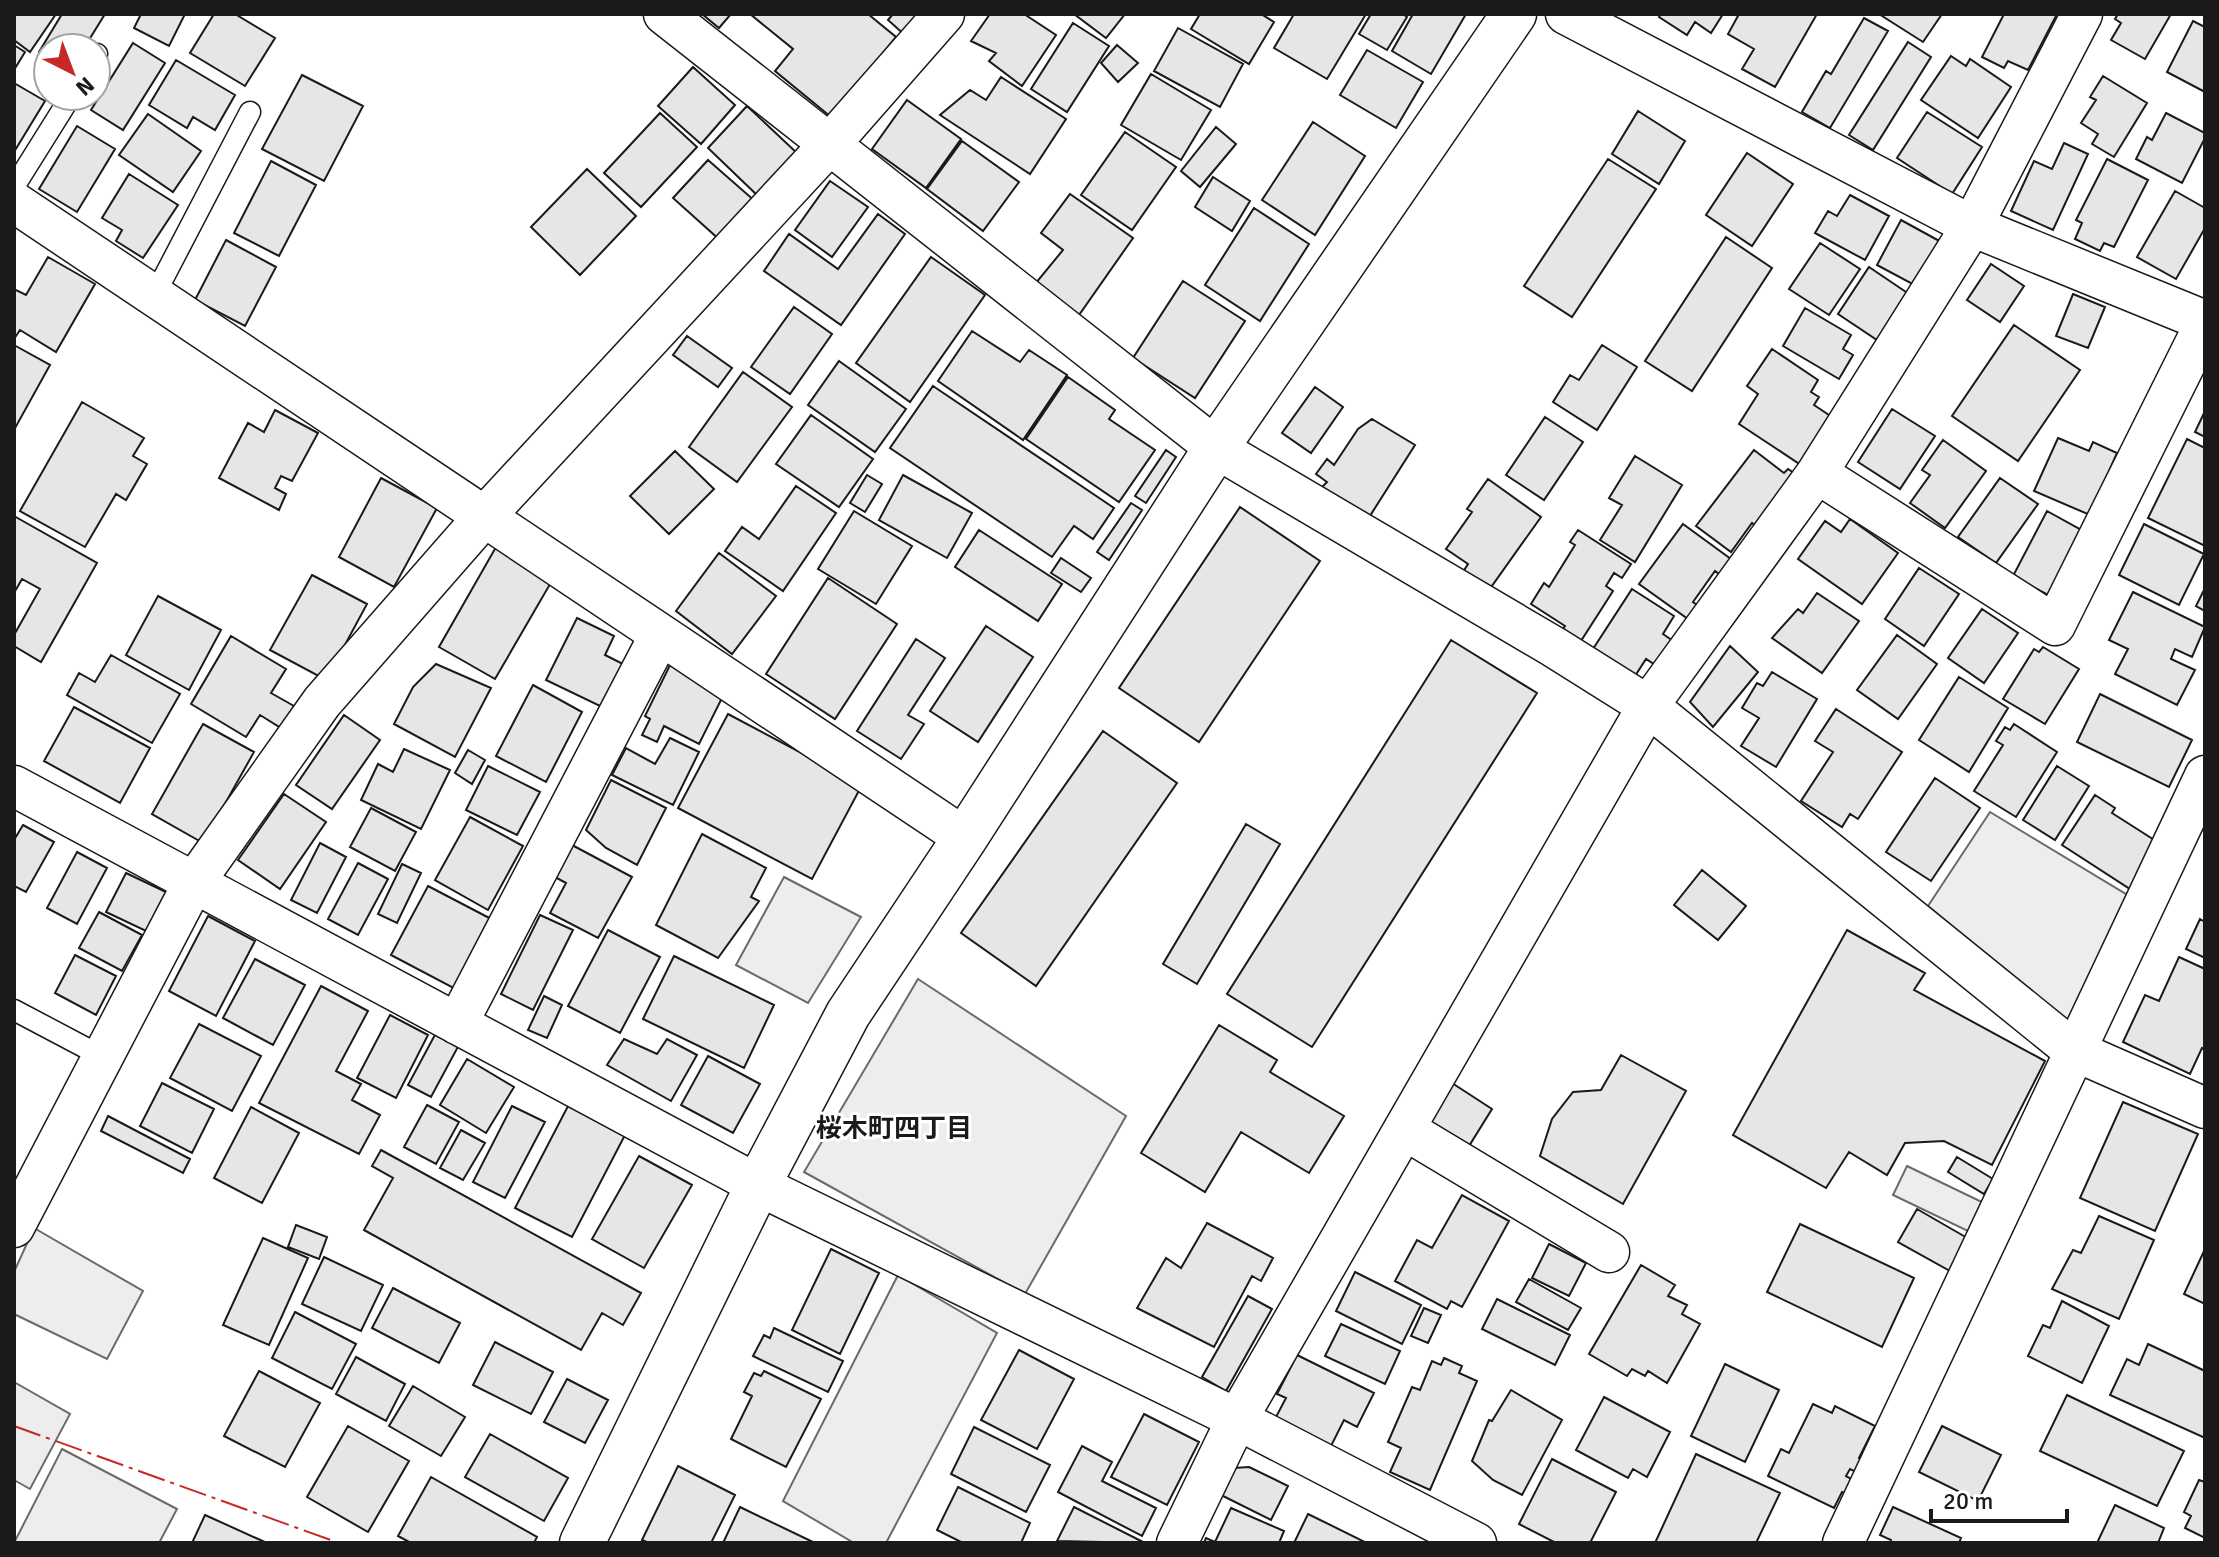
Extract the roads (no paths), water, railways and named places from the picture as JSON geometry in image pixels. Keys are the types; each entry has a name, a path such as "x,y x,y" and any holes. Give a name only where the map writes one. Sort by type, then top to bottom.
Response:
{"street":[{"path":"664,14 1216,448 1554,647 1648,706 2073,1050 2205,1108"},
{"path":"14,1227 193,884 322,702 483,518 829,145 944,14"},
{"path":"582,1543 758,1185 848,1014 1216,448 1514,14"},
{"path":"1566,14 1972,226 2205,323 2055,625 1817,473"},
{"path":"1177,1543 1237,1419 1648,706 1817,473 1972,226 2082,14"},
{"path":"14,202 965,838"},
{"path":"457,1024 660,635"},
{"path":"1843,1543 2073,1050 2205,776"},
{"path":"14,786 758,1185 1237,1419 1476,1543"},
{"path":"1404,1129 1609,1252"}],"lane":[{"path":"14,187 61,112"},
{"path":"154,296 250,112"},
{"path":"14,1010 103,1057"}],"district":[{"name":"桜木町四丁目","path":"894,1129"}]}
